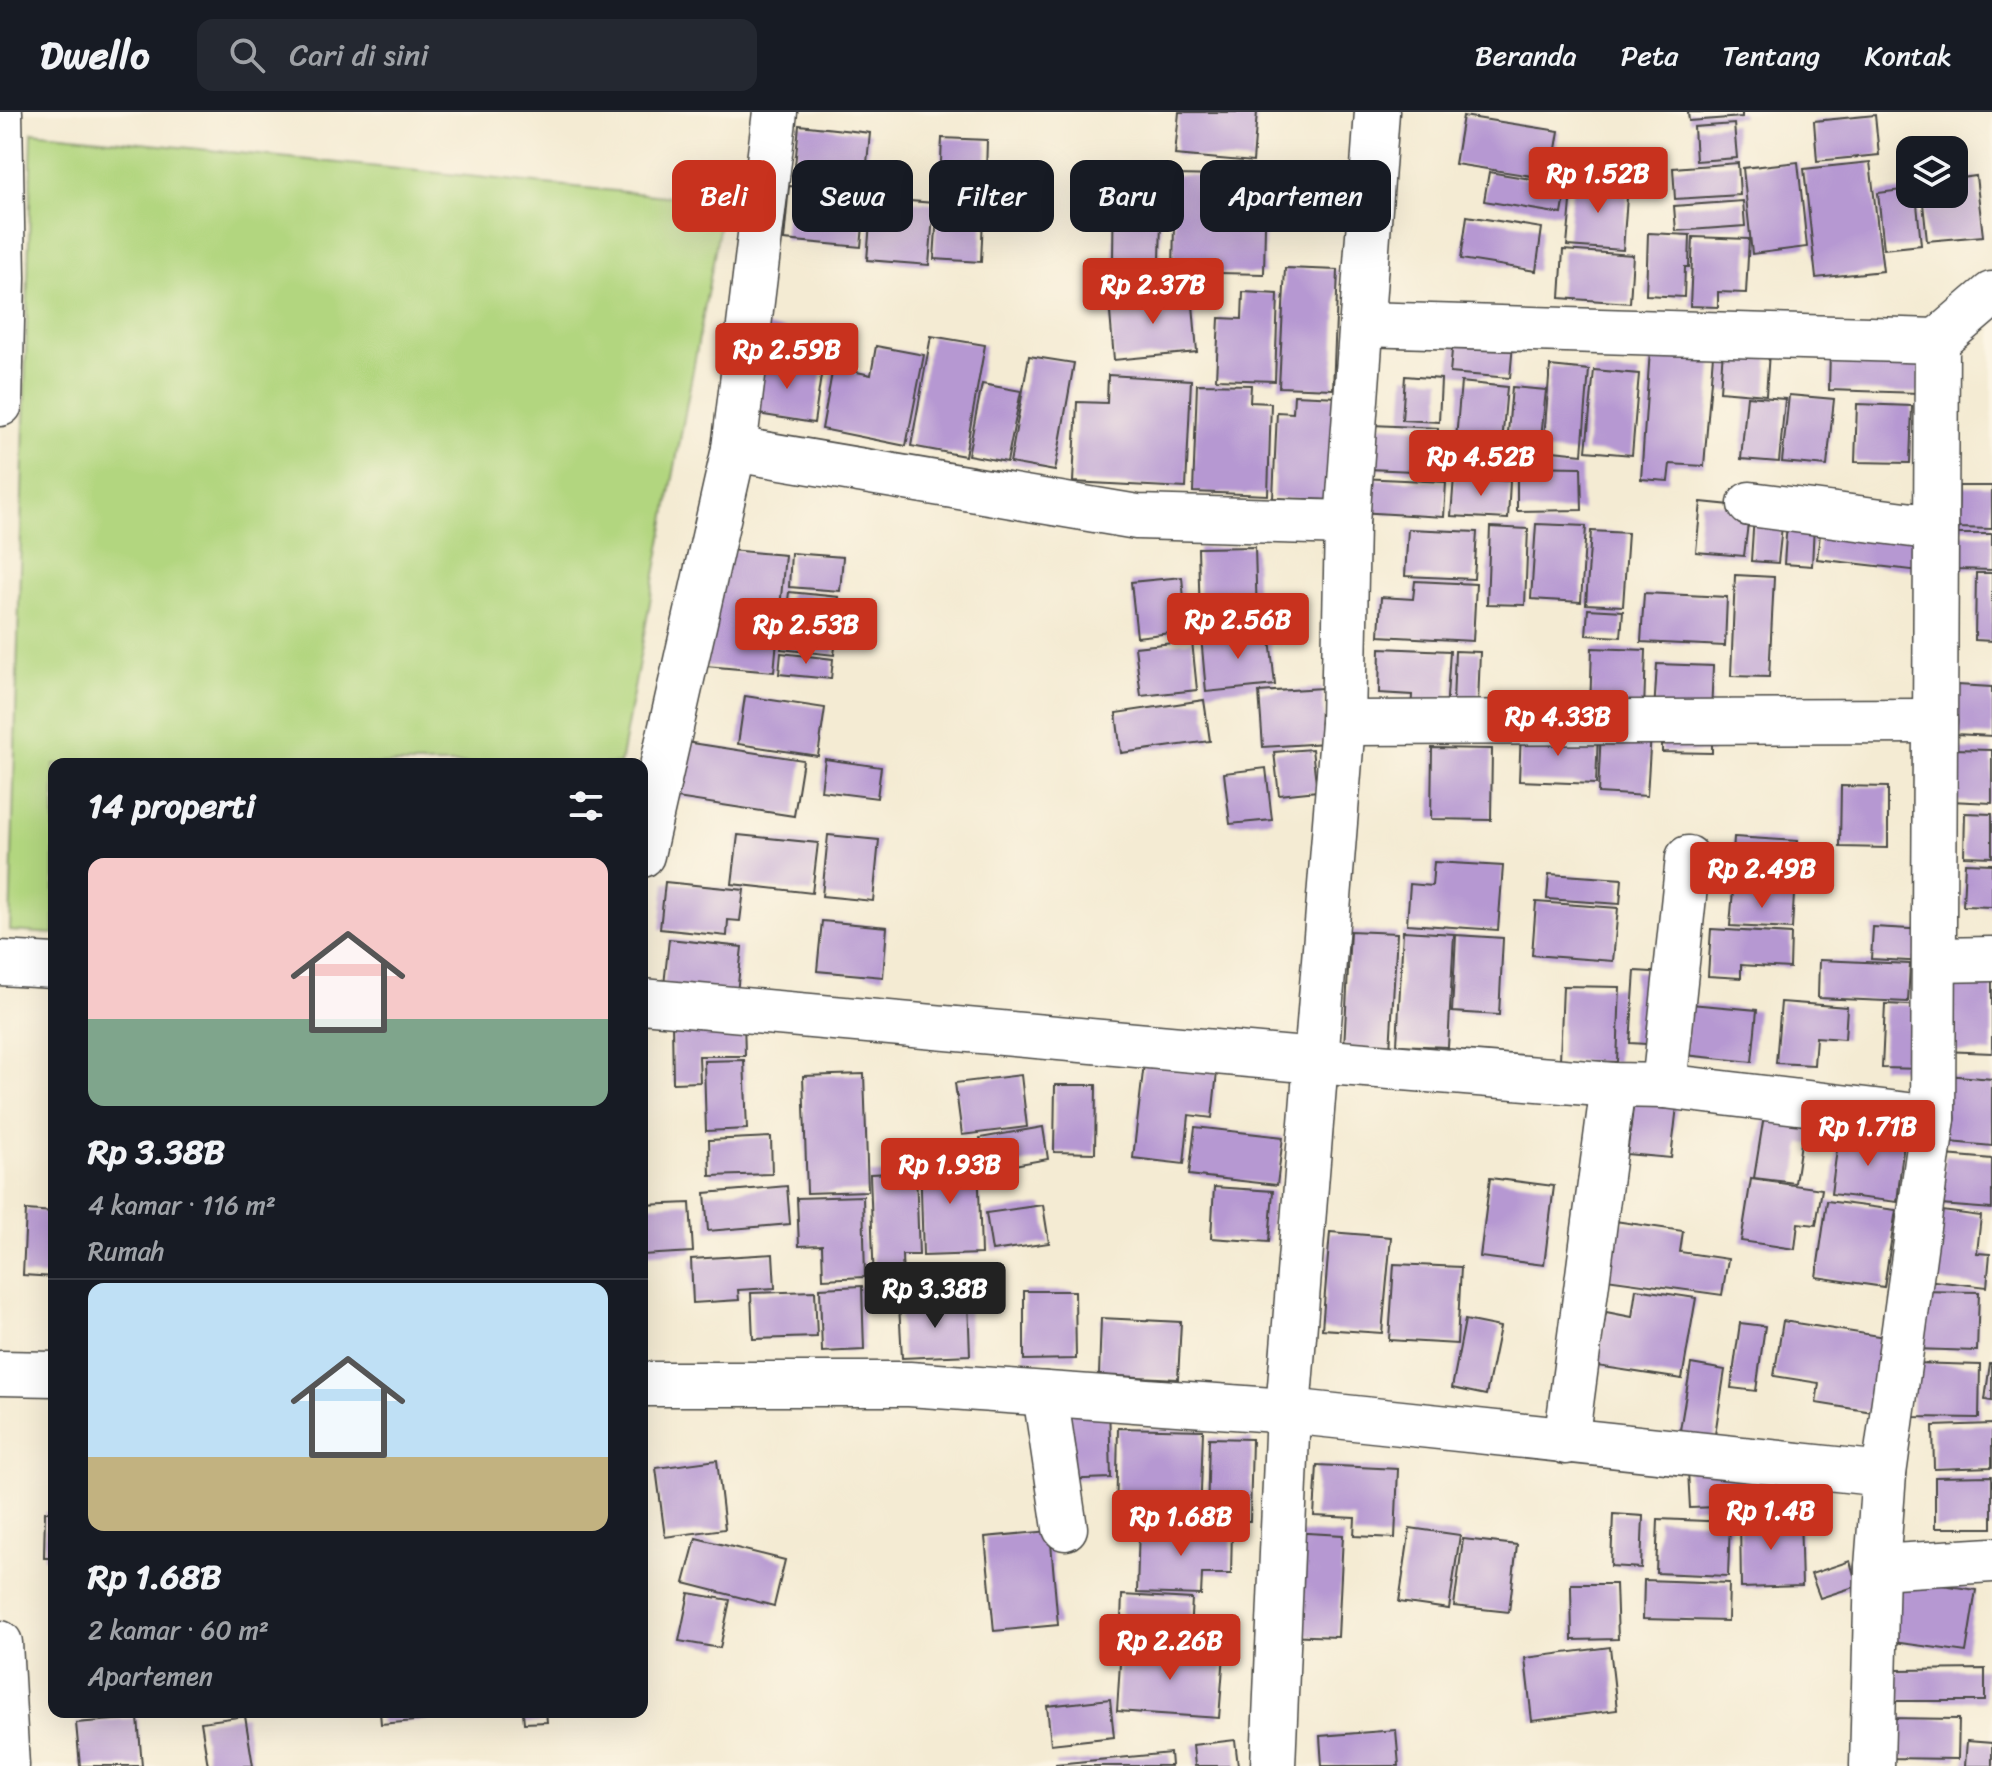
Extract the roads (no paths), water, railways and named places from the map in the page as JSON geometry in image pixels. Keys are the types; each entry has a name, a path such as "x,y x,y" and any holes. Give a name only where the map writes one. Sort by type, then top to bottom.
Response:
{"street":[{"path":"0,112 0,404"},
{"path":"648,829 734,449 775,112"},
{"path":"1273,1766 1288,1411 1343,723 1347,523 1377,112"},
{"path":"1362,324 1937,341 1992,294"},
{"path":"1872,1766 1877,1567 1884,1474 1933,1118 1937,341"},
{"path":"734,449 1137,517 1347,523"},
{"path":"1750,504 1936,528"},
{"path":"1343,723 1935,721"},
{"path":"1664,1086 1688,858"},
{"path":"1934,960 1992,959"},
{"path":"0,963 48,966"},
{"path":"648,1002 1316,1061 1613,1085 1664,1086 1933,1118"},
{"path":"1566,1442 1613,1085"},
{"path":"0,1373 48,1374"},
{"path":"648,1384 909,1384 1288,1411 1884,1474"},
{"path":"1045,1394 1065,1528"},
{"path":"1877,1567 1992,1560"},
{"path":"0,1643 7,1766"}]}
